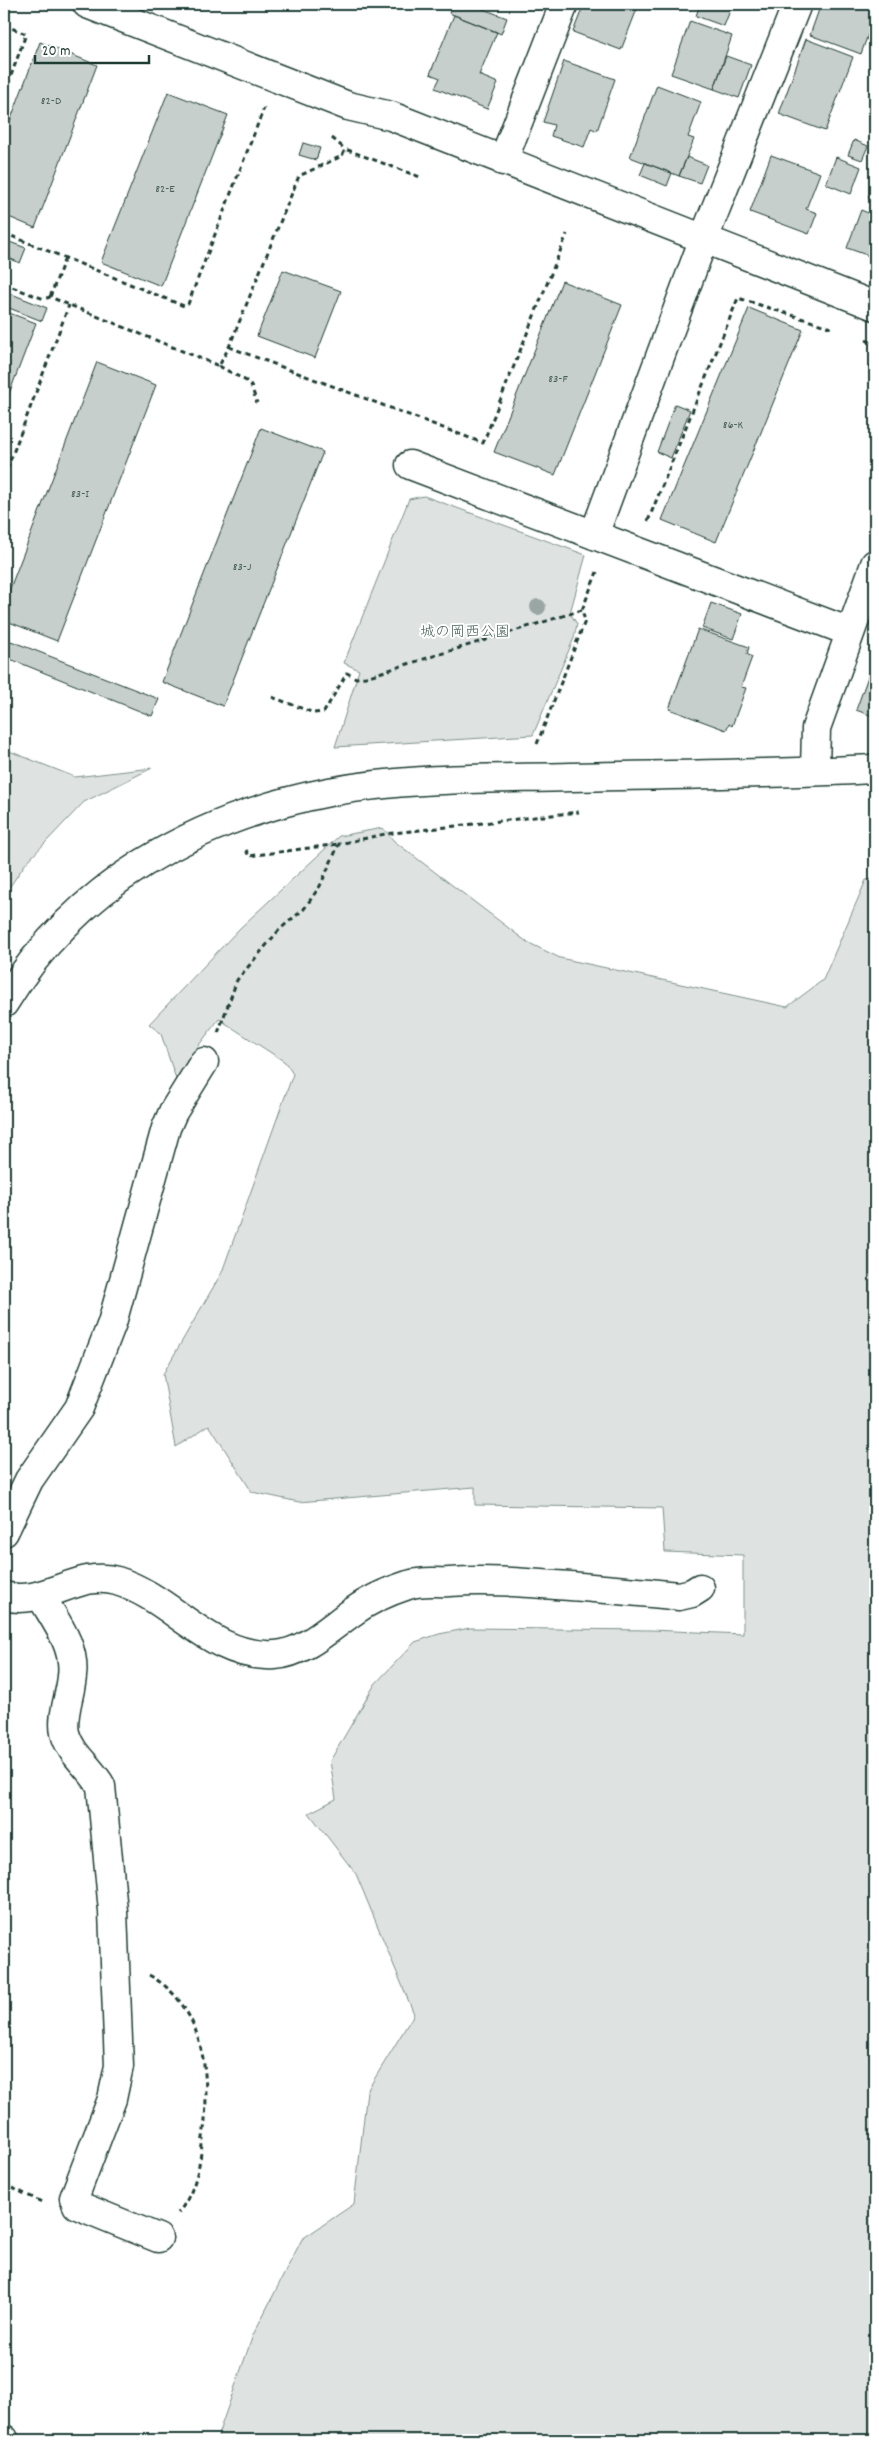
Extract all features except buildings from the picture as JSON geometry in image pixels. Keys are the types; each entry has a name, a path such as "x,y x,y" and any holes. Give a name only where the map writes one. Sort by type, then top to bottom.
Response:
{"street":[{"path":"87,4 348,106 391,116 875,306"},
{"path":"503,160 564,4"},
{"path":"594,535 704,238 797,4"},
{"path":"410,465 850,632"},
{"path":"816,772 816,728 875,564"},
{"path":"4,1003 18,979 45,946 101,891 139,864 177,843 274,806 330,792 434,780 816,772 875,769"},
{"path":"4,1532 29,1480 79,1408 112,1323 166,1128 172,1112 204,1062"},
{"path":"4,1596 30,1599 85,1580 117,1581 136,1589 220,1643 258,1656 278,1655 300,1648 375,1599 408,1585 433,1580 448,1582 466,1579 508,1581 679,1596 692,1594 700,1588"},
{"path":"41,1596 70,1647 73,1675 64,1732 73,1750 87,1764 101,1786 116,1956 119,2066 112,2099 74,2198 77,2205 158,2238"}],"path":[{"path":"4,25 26,34 4,96"},
{"path":"4,233 184,306 188,304 275,77"},
{"path":"219,366 229,347 299,176 342,156 345,149 420,177"},
{"path":"229,347 483,443 567,234"},
{"path":"50,297 65,258"},
{"path":"4,284 44,299 50,297 219,366 250,383 257,403"},
{"path":"638,552 644,530 738,298 836,329"},
{"path":"4,477 69,305"},
{"path":"860,338 875,344"},
{"path":"870,369 875,355"},
{"path":"537,743 585,621 582,610 597,570"},
{"path":"272,698 314,713 324,712 347,673 356,678 366,677 582,610"},
{"path":"249,856 339,844 385,834 577,814 584,810"},
{"path":"204,1062 221,1029 237,980 280,929 304,909 320,886 339,844"},
{"path":"116,1956 156,1978 177,1995 189,2016 202,2049 207,2110 197,2175 188,2201 158,2238"}],"green space":[{"name":"城の岡西公園","path":"424,496 586,555 570,613 577,624 574,638 533,735 335,747 359,670 344,663 409,499"},
{"path":"4,749 75,777 152,768 84,802 26,863 4,895"},
{"path":"383,828 394,841 527,942 560,958 787,1007 823,980 866,880 875,879 875,2440 219,2440 218,2435 253,2335 302,2239 354,2204 367,2091 414,2014 356,1874 309,1813 336,1799 330,1761 375,1684 415,1642 439,1634 470,1628 650,1630 743,1634 743,1555 665,1552 662,1508 475,1505 475,1487 299,1502 252,1492 209,1425 176,1447 163,1374 222,1272 293,1074 285,1062 219,1019 192,1054 176,1079 161,1034 149,1024 240,928 339,836"}]}
